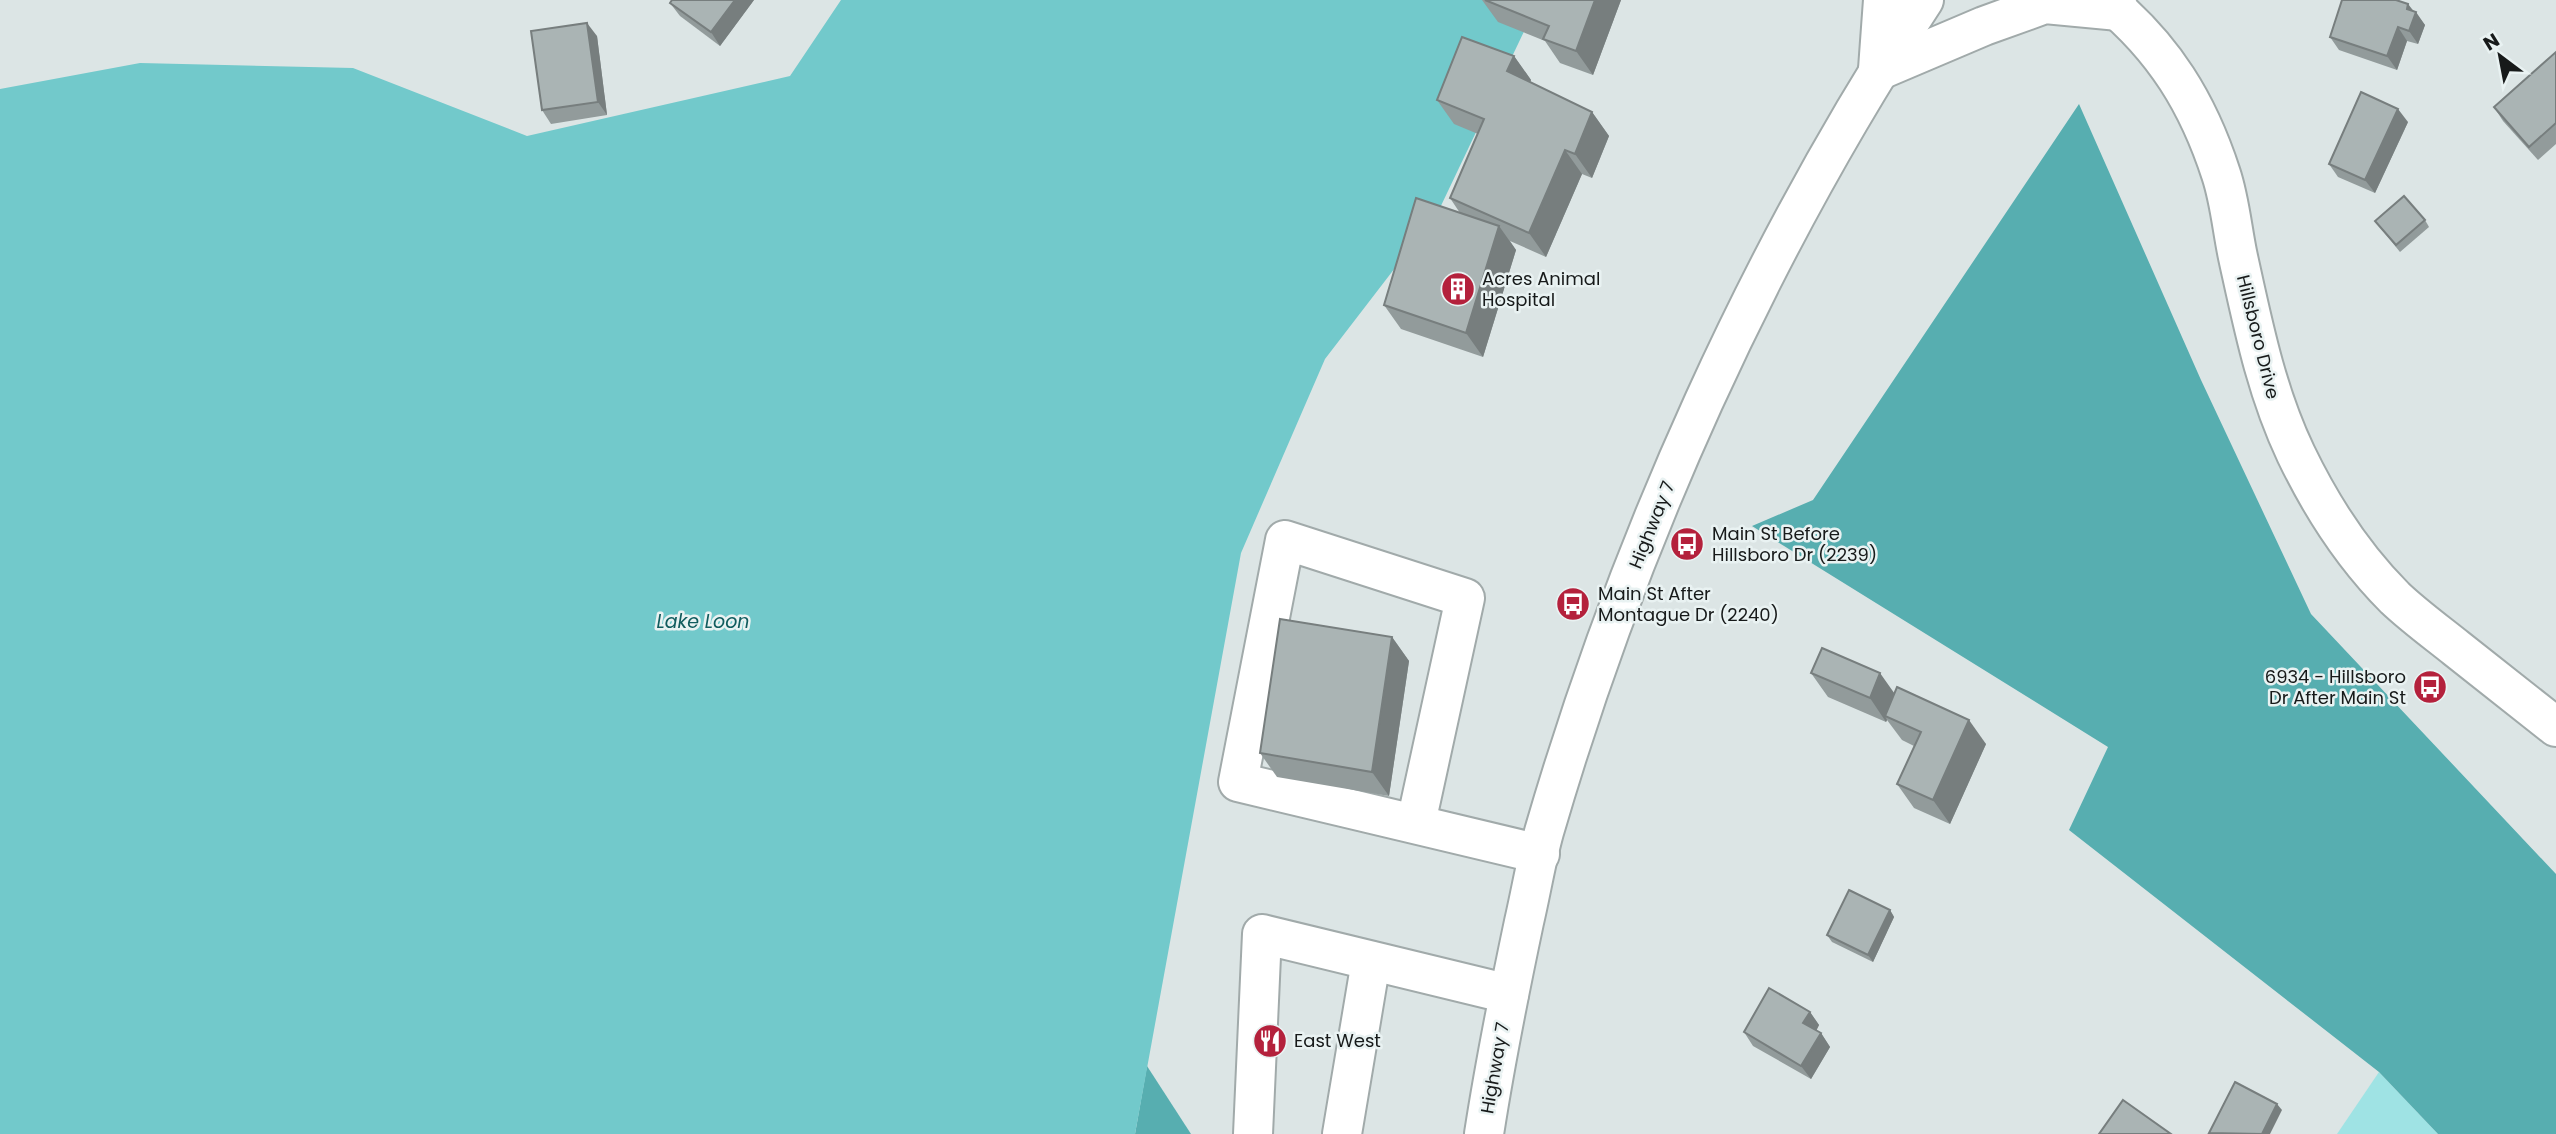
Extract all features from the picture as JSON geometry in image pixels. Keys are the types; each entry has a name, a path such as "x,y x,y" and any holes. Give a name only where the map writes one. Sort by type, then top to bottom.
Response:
{"main road":[{"path":"1883,0 1878,71 1984,26 2045,4 2114,4"},
{"name":"Highway 7","path":"1484,1134 1509,993 1543,835 1605,640 1683,448 1775,254 1878,71 1924,0"},
{"name":"Hillsboro Drive","path":"2114,4 2150,40 2169,67 2206,134 2222,175 2264,373 2297,455 2325,507 2359,555 2397,600 2556,727"},
{"path":"1416,823 1465,598 1285,540 1238,782 1540,854"},
{"path":"1253,1134 1262,934 1509,993"},
{"path":"1342,1134 1371,961"}],"shaded area":[{"path":"2079,104 2201,380 2311,614 2556,874 2556,1134 2438,1134 2379,1072 2069,830 2108,747 1752,526 1813,500"},
{"path":"1147,1066 1191,1134 1135,1134"},
{"path":"2379,1072 2438,1134 2337,1134"}],"water":[{"name":"Lake Loon","path":"841,0 1539,0 1438,212 1325,359 1241,553 1135,1134 0,1134 0,89 140,63 353,68 527,136 790,76"}],"building":[{"path":"672,0 735,0 711,32 670,3"},
{"path":"1485,0 1595,0 1576,51 1543,39 1549,26"},
{"path":"2342,0 2396,0 2408,4 2407,9 2416,12 2409,31 2398,27 2387,56 2330,37"},
{"path":"587,23 598,102 542,110 531,31"},
{"path":"1462,37 1514,56 1507,71 1592,112 1575,154 1565,150 1529,233 1450,198 1484,119 1437,100"},
{"path":"2556,52 2556,123 2529,147 2494,107"},
{"path":"2361,92 2398,109 2365,180 2329,164"},
{"path":"2404,196 2425,220 2396,245 2375,221"},
{"name":"Acres Animal Hospital","path":"1416,198 1499,226 1466,333 1384,305"},
{"path":"1280,619 1392,637 1372,772 1260,753"},
{"path":"1822,648 1880,673 1870,698 1811,673"},
{"path":"1897,687 1969,720 1933,800 1897,784 1921,732 1885,716"},
{"path":"1849,890 1890,910 1868,955 1827,935"},
{"path":"1769,988 1810,1012 1803,1023 1821,1033 1801,1066 1744,1032"},
{"path":"2235,1082 2277,1104 2262,1134 2209,1133"},
{"path":"2123,1100 2171,1134 2099,1134"}],"place":[{"name":"Acres Animal Hospital","path":"1458,289"},
{"name":"Main St Before Hillsboro Dr (2239)","path":"1687,544"},
{"name":"Main St After Montague Dr (2240)","path":"1573,604"},
{"name":"6934 - Hillsboro Dr After Main St","path":"2430,687"},
{"name":"East West","path":"1270,1041"}]}
